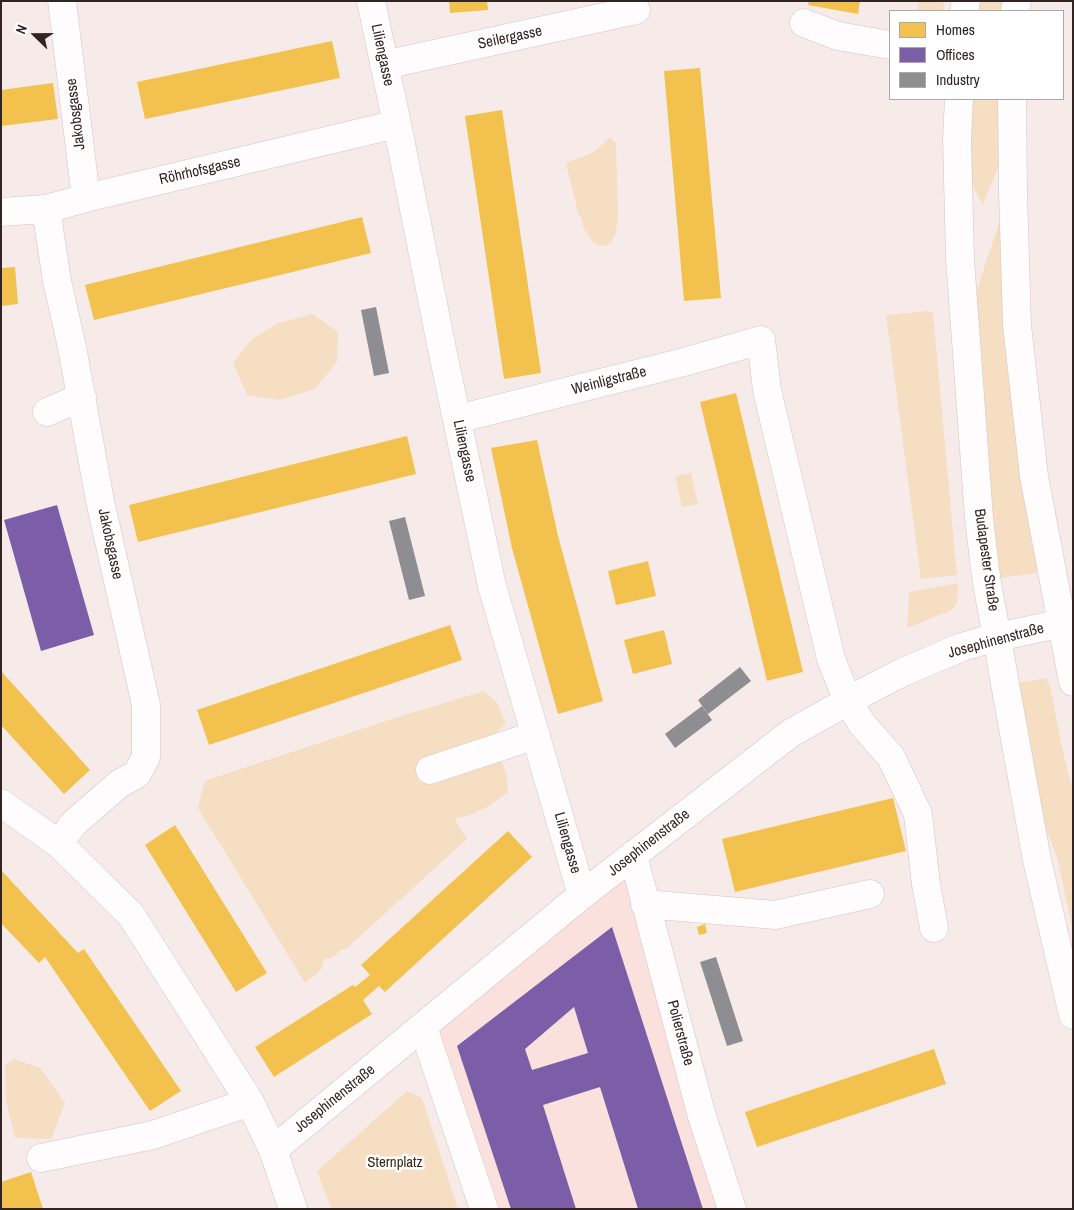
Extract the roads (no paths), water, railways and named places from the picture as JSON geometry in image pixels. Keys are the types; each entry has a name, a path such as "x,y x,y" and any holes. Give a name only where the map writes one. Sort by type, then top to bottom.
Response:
{"street":[{"name":"Jakobsgasse","path":"62,1 86,198"},
{"name":"Liliengasse","path":"370,1 492,586 582,895"},
{"name":"Seilergasse","path":"384,65 636,10"},
{"path":"804,24 838,36 889,45"},
{"name":"Budapester Straße","path":"959,100 960,259 979,518 988,589 1037,860 1073,1015"},
{"path":"1012,100 1012,183 1017,325 1034,476 1067,622 1073,682"},
{"name":"Röhrhofsgasse","path":"1,212 46,209 397,124"},
{"name":"Jakobsgasse","path":"46,209 57,281 82,397 100,500 146,706 146,757 137,774 119,784 73,824 59,844"},
{"name":"Weinligstraße","path":"457,419 665,367 761,340 767,390 831,659 848,700"},
{"path":"47,412 82,397"},
{"name":"Josephinenstraße","path":"274,1150 582,895 791,733 848,700 903,672 962,647 1067,622"},
{"path":"848,700 862,724 891,757 918,814 926,884 934,928"},
{"path":"430,770 536,736"},
{"path":"1,803 59,844 131,915 250,1102 274,1150 294,1209"},
{"name":"Polierstraße","path":"633,856 701,1113 732,1209"},
{"path":"646,904 775,915 870,894"},
{"path":"423,1027 484,1209"},
{"path":"41,1158 153,1135 250,1102"}],"park label":[{"name":"Sternplatz","path":"395,1163"}]}
